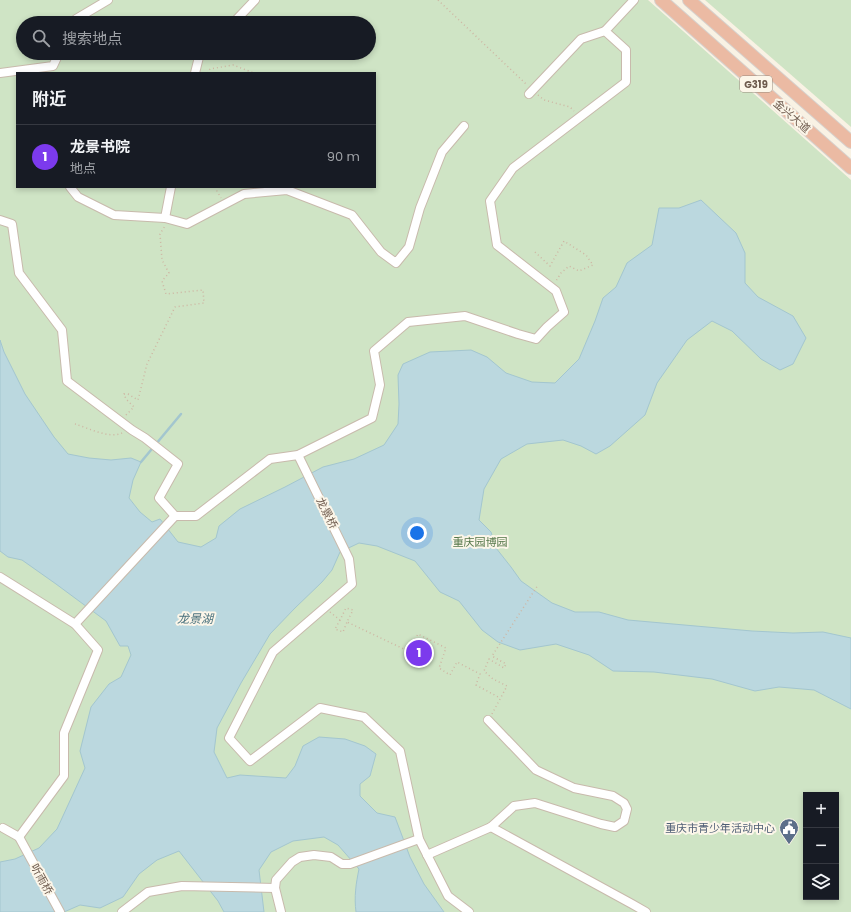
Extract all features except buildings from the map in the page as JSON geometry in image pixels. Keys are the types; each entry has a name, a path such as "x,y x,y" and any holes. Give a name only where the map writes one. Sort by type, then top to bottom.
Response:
{"highway":[{"name":"金兴大道","path":"661,0 851,168"},
{"name":"金兴大道","path":"689,0 851,142"}],"lane":[{"path":"81,16 108,0"},
{"path":"240,16 255,0"},
{"path":"531,92 581,39 605,31 634,0"},
{"path":"75,624 175,516 196,516 270,459 298,455 372,418 380,385 374,351 408,322 465,316 536,339 564,312 556,291 497,245 490,201 513,168 626,82 626,50 605,31"},
{"path":"28,72 55,70 57,60"},
{"path":"195,72 198,60"},
{"path":"0,74 16,73"},
{"path":"71,188 78,197 114,215 167,219 187,224 244,194 287,190 352,215 381,252 396,263 409,247 420,208 442,152 464,126"},
{"path":"167,219 171,188"},
{"path":"0,220 12,224 19,273 62,330 67,382 145,438 178,464 160,498 175,516"},
{"name":"龙景桥","path":"298,455 349,559 352,584 324,607"},
{"path":"0,577 75,624 98,650 64,732 64,776 19,837 3,828"},
{"path":"324,607 273,652 229,738 250,761 320,708 364,717 400,751 419,839 448,896 470,912"},
{"path":"427,855 491,827 514,806 535,803 601,824 616,827 624,820 627,809 624,803 613,796 574,788 536,770 488,720"},
{"path":"491,827 646,912"},
{"name":"听雨桥","path":"19,837 60,912"},
{"path":"281,912 275,888 276,880 292,862 300,856 314,855 332,857 342,864 350,864 419,839"},
{"path":"122,912 148,892 182,886 275,888"}],"path":[{"path":"438,0 531,92 544,100 570,107 580,116"},
{"path":"208,72 210,69 233,65 251,72"},
{"path":"218,188 217,191 223,205"},
{"path":"121,422 134,407 126,399 124,394 128,394 138,400 147,364 175,307 204,303 204,290 166,294 162,281 169,273 162,260 160,234 167,219"},
{"path":"535,252 550,266 564,241 586,255 593,265 579,271 569,266 561,273 552,288"},
{"path":"75,424 108,435 119,435 132,430"},
{"path":"488,720 507,686 493,679 484,671 489,659 504,668 506,664 492,656 538,586"},
{"path":"324,607 340,620"},
{"path":"346,608 353,610 347,622 343,632 335,628 346,608"},
{"path":"347,622 408,651 418,634 446,648 439,668 450,675 456,662 480,674 476,685 500,698"}],"green space":[{"name":"重庆园博园","path":"0,0 648,0 851,180 851,912 0,912"},
{"path":"705,0 851,0 851,127"}],"water":[{"name":"龙景湖","path":"701,200 736,233 745,253 745,283 758,297 793,316 806,338 793,364 780,370 761,359 732,331 712,321 687,340 657,383 645,415 610,446 596,454 581,446 563,440 527,444 501,459 484,489 479,520 491,532 496,548 521,581 552,603 575,612 599,612 628,620 752,631 793,633 823,632 851,638 851,709 814,690 779,687 755,691 712,679 654,672 613,671 589,655 556,644 520,650 498,642 482,630 459,601 440,592 415,561 377,546 359,543 340,552 332,570 322,582 270,634 217,728 214,752 227,778 240,775 286,778 295,766 303,746 319,737 345,739 365,746 376,754 370,776 360,784 360,796 377,813 395,817 410,857 424,884 444,912 356,912 355,901 359,869 338,845 324,837 293,841 271,852 259,870 264,912 224,912 218,901 179,851 157,860 139,874 123,897 100,908 80,905 64,912 0,912 0,862 15,859 39,848 57,829 85,768 80,751 91,707 109,684 121,677 131,655 128,646 120,646 106,621 22,560 8,557 0,551 0,340 4,352 25,394 54,437 68,454 111,460 131,458 141,462 133,480 129,498 140,512 152,522 160,519 178,542 201,547 216,538 219,526 240,509 323,467 354,459 384,445 398,424 398,375 403,364 430,352 471,350 487,357 506,373 532,382 555,383 579,359 603,298 616,287 627,263 652,245 659,208 679,208"}],"waterway":[{"path":"141,462 181,414"}],"place":[{"name":"龙景书院","path":"419,653"},
{"name":"重庆市青少年活动中心","path":"789,845"}]}
